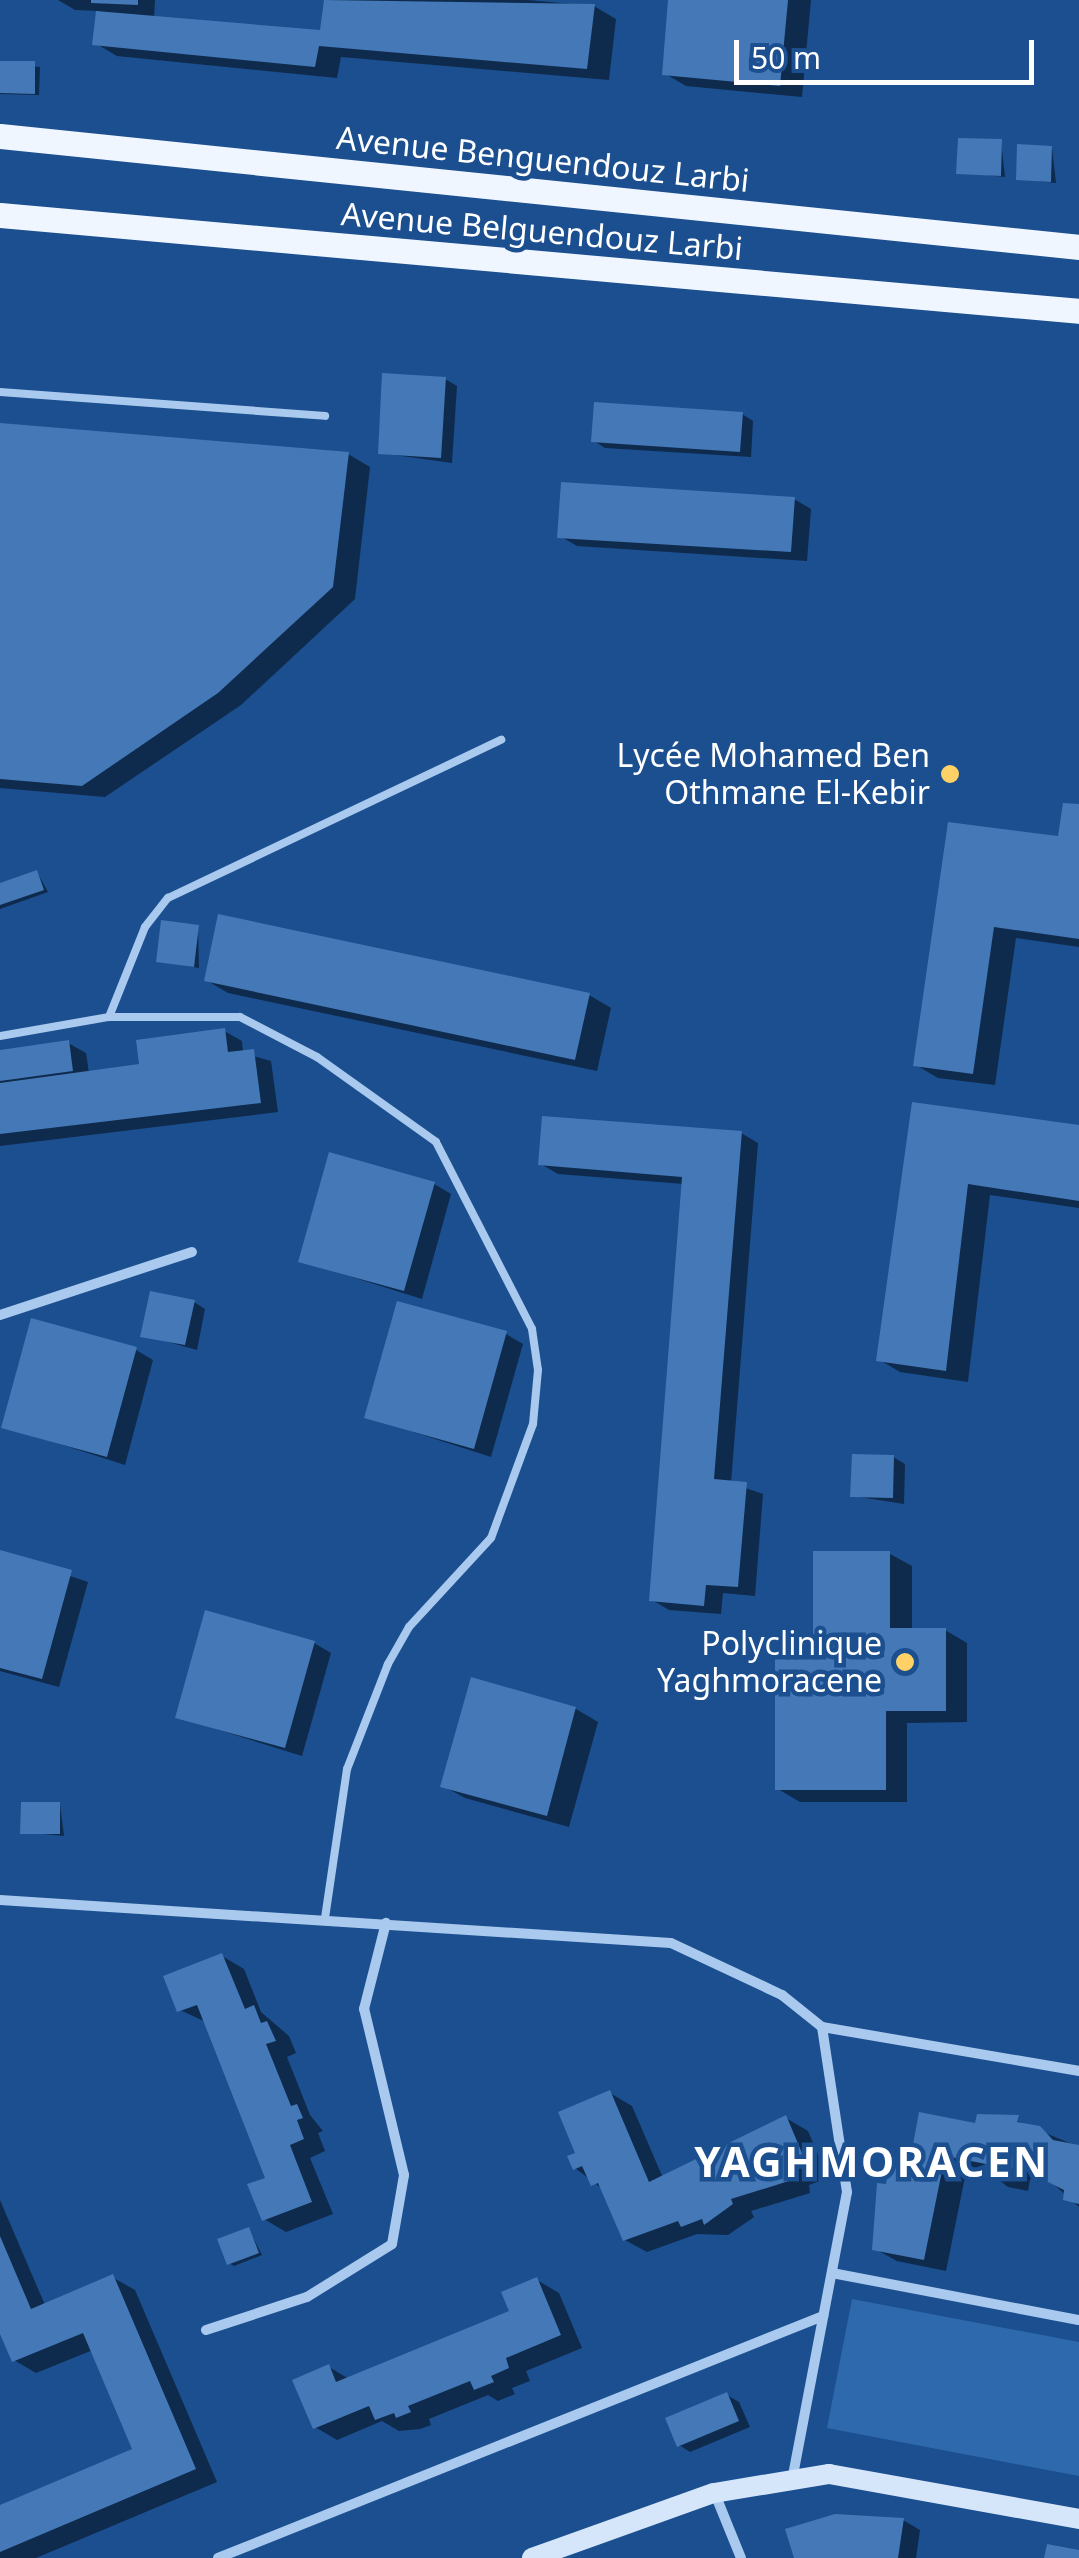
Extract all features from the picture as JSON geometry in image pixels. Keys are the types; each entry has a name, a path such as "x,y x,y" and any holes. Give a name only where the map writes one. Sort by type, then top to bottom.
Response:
{"main road":[{"name":"Avenue Benguendouz Larbi","path":"0,136 1079,246"},
{"name":"Avenue Belguendouz Larbi","path":"0,215 1079,310"}],"street":[{"path":"0,1315 192,1252"},
{"path":"0,1900 671,1943 782,1996 822,2028 1079,2071"},
{"path":"206,2330 307,2297 392,2244 404,2175 364,2009 386,1922"},
{"path":"792,2480 847,2192 822,2028"},
{"path":"832,2273 1079,2320"},
{"path":"218,2558 824,2316"},
{"path":"532,2558 714,2493 830,2474 1079,2519"},
{"path":"714,2493 740,2558"}],"lane":[{"path":"0,392 325,416"},
{"path":"109,1018 145,926 168,898 501,740"},
{"path":"0,1036 109,1018 240,1018 317,1058 436,1142 532,1330 538,1370 533,1424 491,1538 408,1627 388,1664 347,1769 325,1918"}],"shaded area":[{"path":"852,2299 1079,2342 1079,2476 827,2428"}],"building":[{"path":"138,0 138,5 91,3"},
{"path":"324,0 595,4 587,69 319,46 315,67 92,45 96,11 320,30"},
{"path":"668,0 788,0 780,86 662,75"},
{"path":"0,61 35,61 35,94 0,93"},
{"path":"958,138 1002,139 1001,176 956,174"},
{"path":"1017,144 1052,146 1051,182 1016,180"},
{"path":"382,373 446,377 441,458 378,454"},
{"path":"594,402 743,412 740,452 591,442"},
{"path":"0,423 349,452 333,587 218,693 82,786 0,779"},
{"path":"561,482 795,497 791,552 557,538"},
{"path":"1063,803 1079,804 1079,939 994,927 973,1074 913,1066 948,822 1058,836"},
{"path":"37,870 44,890 0,905 0,883"},
{"path":"218,914 590,993 575,1060 204,981"},
{"path":"161,920 199,925 194,967 156,962"},
{"path":"225,1028 228,1052 254,1049 261,1103 0,1134 0,1083 139,1064 136,1040"},
{"path":"69,1040 73,1071 0,1081 0,1050"},
{"path":"912,1102 1079,1125 1079,1201 968,1184 946,1371 876,1361"},
{"path":"542,1116 742,1131 714,1479 747,1482 738,1587 706,1585 704,1606 649,1601 682,1177 538,1165"},
{"path":"329,1152 435,1182 404,1291 298,1262"},
{"path":"150,1291 195,1300 185,1345 140,1337"},
{"path":"397,1301 507,1331 474,1449 364,1418"},
{"path":"31,1318 137,1347 107,1457 1,1428"},
{"path":"852,1454 894,1455 893,1498 850,1497"},
{"path":"0,1550 72,1570 42,1679 0,1668"},
{"path":"813,1551 890,1551 890,1628 946,1628 946,1711 886,1711 886,1790 775,1790 775,1659 807,1659 807,1635 813,1635"},
{"path":"205,1610 315,1641 285,1748 175,1718"},
{"path":"471,1677 576,1707 547,1816 440,1787"},
{"path":"21,1802 60,1802 60,1834 20,1834"},
{"path":"222,1953 245,2009 254,2005 261,2023 267,2021 276,2041 266,2044 291,2106 297,2104 303,2118 297,2120 304,2139 290,2145 312,2202 262,2221 247,2184 265,2178 197,2005 177,2012 163,1976"},
{"path":"610,2090 649,2182 786,2115 807,2165 788,2173 789,2181 731,2199 733,2204 704,2225 702,2219 681,2227 678,2221 623,2241 598,2183 591,2186 582,2166 573,2170 567,2156 575,2153 558,2112"},
{"path":"919,2112 975,2123 977,2114 1019,2115 1017,2122 1040,2126 1053,2140 1079,2145 1079,2204 1063,2200 1064,2190 1026,2171 1008,2168 1006,2180 984,2176 986,2164 945,2156 924,2260 872,2250 877,2183 886,2184 889,2165 899,2167 903,2148 912,2150"},
{"path":"249,2227 259,2253 227,2265 217,2239"},
{"path":"0,2236 31,2309 113,2274 196,2469 0,2552 0,2505 132,2449 83,2333 12,2362 0,2334"},
{"path":"537,2277 561,2335 506,2358 509,2368 491,2376 494,2382 474,2390 470,2381 408,2406 411,2412 396,2418 394,2413 375,2420 369,2406 313,2429 292,2380 329,2364 336,2382 509,2311 501,2292"},
{"path":"727,2392 739,2421 677,2447 665,2418"},
{"path":"835,2514 904,2518 898,2558 794,2558 785,2529"},
{"path":"1047,2544 1079,2550 1079,2558 1044,2558"}],"place":[{"name":"Lycée Mohamed Ben Othmane El-Kebir","path":"950,774"},
{"name":"Polyclinique Yaghmoracene","path":"905,1662"}],"district":[{"name":"YAGHMORACEN","path":"872,2161"}]}
